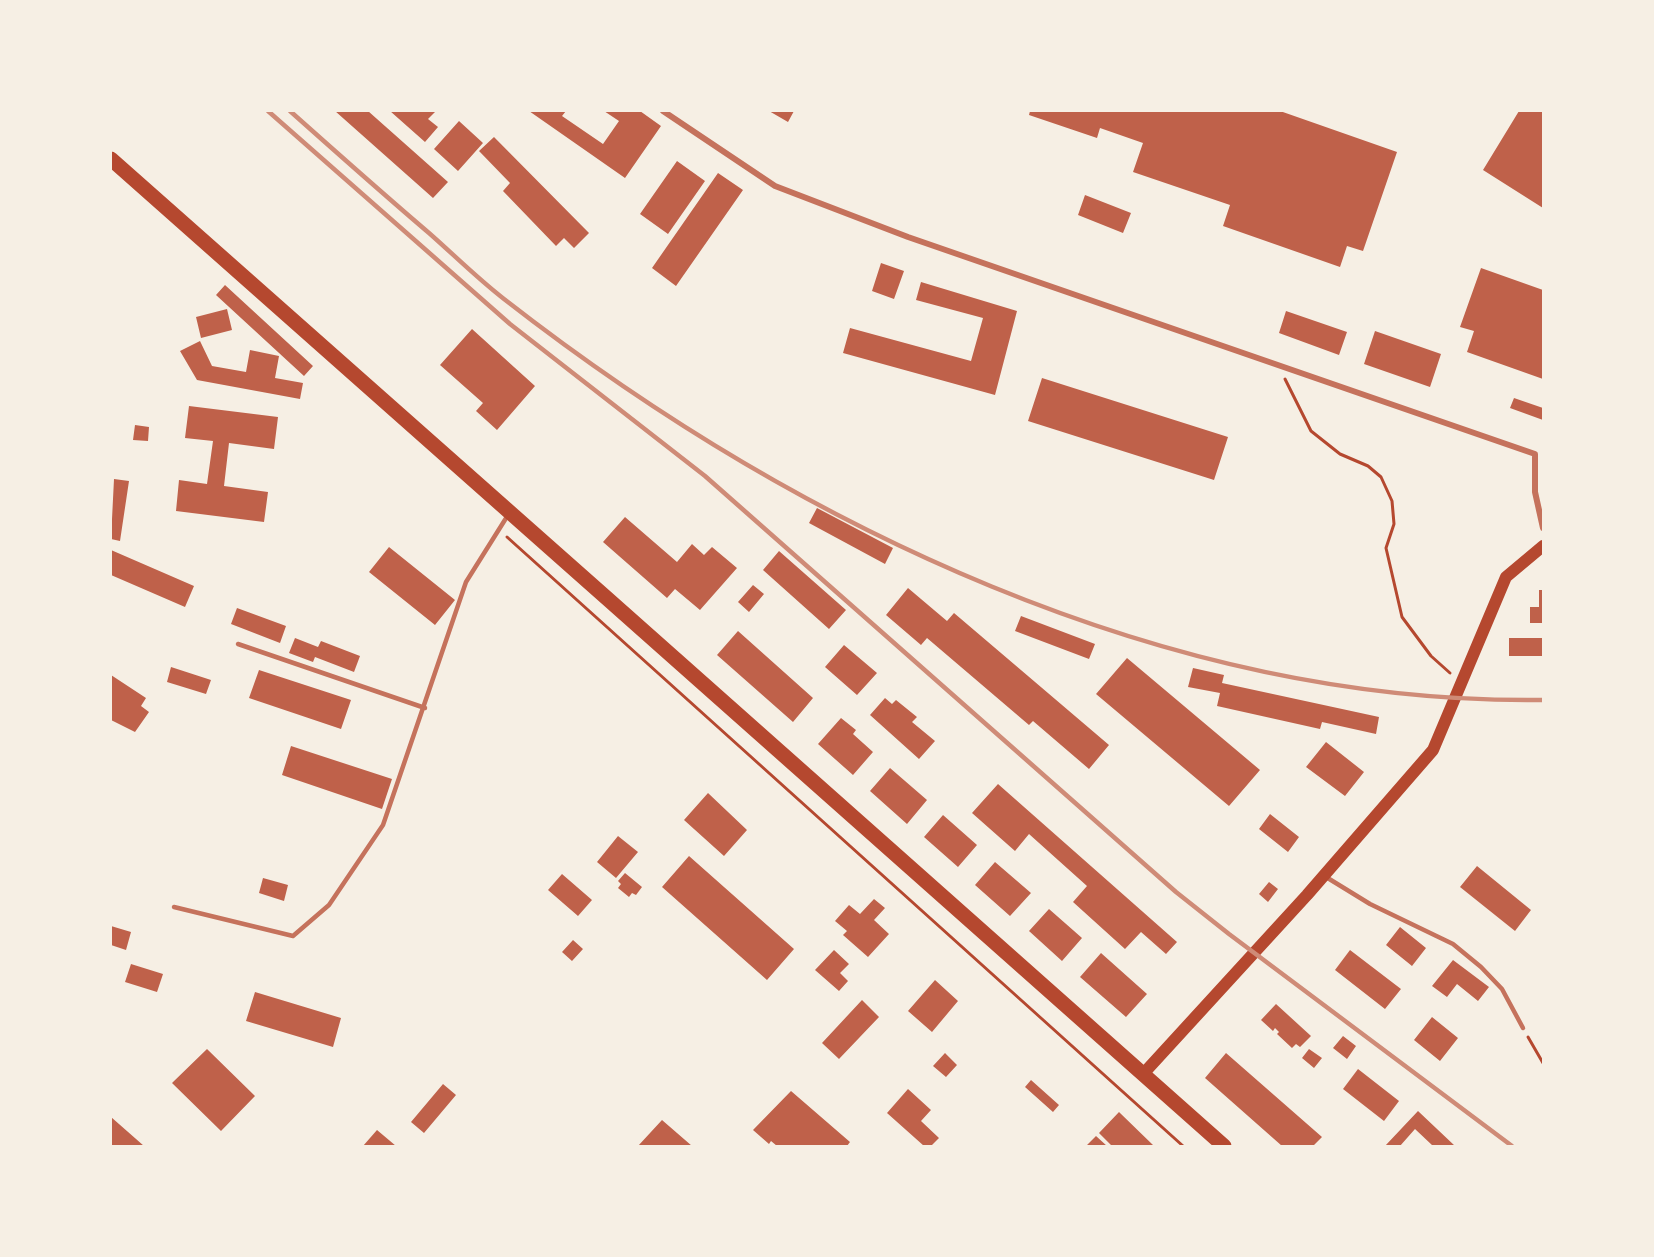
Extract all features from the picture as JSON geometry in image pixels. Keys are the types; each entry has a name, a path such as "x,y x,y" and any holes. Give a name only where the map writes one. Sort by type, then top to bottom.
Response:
{"main road":[{"path":"111,159 509,513 695,674 1224,1146"},
{"path":"1144,1073 1323,876 1433,750 1506,577 1543,546"}],"street":[{"path":"663,111 775,186 908,237 1535,454 1536,492 1543,528"}],"lane":[{"path":"174,907 293,936 329,905 383,825 425,708 466,582 509,513"},
{"path":"238,644 425,708"},
{"path":"1323,876 1370,904 1453,944 1481,967 1502,989 1523,1028"}],"path":[{"path":"1278,365 1311,431 1340,454 1368,466 1381,477 1392,501 1394,524 1386,548 1402,617 1431,656 1460,682"},
{"path":"498,530 1183,1146"},
{"path":"1523,1028 1543,1063"}],"building":[{"path":"335,111 368,111 448,182 433,198"},
{"path":"390,111 436,111 428,119 438,127 425,142"},
{"path":"529,111 566,111 562,116 603,144 619,121 604,111 640,111 661,126 625,178"},
{"path":"769,111 794,111 788,122"},
{"path":"1030,111 1280,111 1397,152 1363,251 1347,246 1340,267 1223,226 1230,205 1133,172 1143,143 1100,128 1097,138 1029,115"},
{"path":"1519,111 1543,111 1543,208 1483,170"},
{"path":"459,121 483,143 458,171 434,149"},
{"path":"494,137 589,233 574,248 564,238 556,246 503,191 510,183 479,151"},
{"path":"677,161 705,181 668,234 640,214"},
{"path":"718,173 743,190 676,286 652,268"},
{"path":"1085,195 1131,213 1123,233 1078,215"},
{"path":"881,263 904,271 894,299 872,291"},
{"path":"1481,268 1543,290 1543,379 1467,352 1474,331 1460,327"},
{"path":"921,282 1017,311 995,395 843,353 850,328 971,361 983,318 916,300"},
{"path":"225,285 313,366 304,376 216,295"},
{"path":"227,309 232,330 201,338 196,317"},
{"path":"1286,311 1347,332 1339,355 1279,333"},
{"path":"472,329 535,386 497,430 476,411 483,403 440,365"},
{"path":"1375,331 1441,354 1430,387 1364,364"},
{"path":"200,341 212,366 246,372 250,350 279,356 275,378 303,383 300,399 197,380 180,351"},
{"path":"1042,378 1228,437 1214,480 1028,421"},
{"path":"1514,398 1543,408 1543,420 1510,408"},
{"path":"189,406 278,417 274,449 229,443 224,486 268,492 264,522 176,511 179,480 207,484 213,441 185,438"},
{"path":"135,425 149,427 148,441 133,440"},
{"path":"114,479 129,481 120,541 111,539"},
{"path":"817,508 893,548 885,564 809,523"},
{"path":"625,517 677,562 692,544 704,555 712,547 737,568 700,610 675,589 667,598 603,542"},
{"path":"389,547 455,600 435,625 369,572"},
{"path":"111,550 194,586 185,607 111,575"},
{"path":"779,551 846,610 829,629 763,570"},
{"path":"753,585 764,594 749,612 738,602"},
{"path":"908,588 947,621 954,613 1109,745 1089,769 1033,721 1029,725 927,638 921,645 886,615"},
{"path":"1539,590 1543,590 1543,623 1530,623 1530,607 1539,607"},
{"path":"237,608 286,626 280,643 231,624"},
{"path":"1021,616 1095,644 1089,659 1015,631"},
{"path":"738,631 813,698 793,722 717,655"},
{"path":"295,638 318,647 321,641 360,656 354,672 315,657 313,662 289,653"},
{"path":"1509,638 1543,638 1543,656 1509,656"},
{"path":"844,645 877,673 857,695 825,667"},
{"path":"1127,658 1260,770 1229,806 1096,694"},
{"path":"171,667 211,680 206,694 167,682"},
{"path":"1193,668 1224,675 1222,683 1379,717 1376,734 1322,722 1320,729 1217,706 1220,693 1188,687"},
{"path":"259,670 351,700 341,729 249,698"},
{"path":"111,675 146,698 141,706 149,712 135,732 111,720"},
{"path":"885,698 892,704 896,700 917,717 912,722 935,741 919,759 870,715"},
{"path":"841,718 856,730 853,734 873,752 853,775 818,744"},
{"path":"1326,742 1364,772 1345,796 1306,767"},
{"path":"291,746 392,779 382,809 282,775"},
{"path":"890,768 927,800 907,824 870,791"},
{"path":"998,784 1177,942 1166,954 1141,932 1125,949 1073,902 1087,886 1029,834 1015,851 972,813"},
{"path":"708,793 747,830 724,856 684,820"},
{"path":"1270,814 1299,837 1288,852 1259,829"},
{"path":"943,815 977,845 958,867 924,837"},
{"path":"618,836 638,852 616,878 597,862"},
{"path":"689,856 794,949 767,980 662,887"},
{"path":"995,862 1031,893 1010,916 975,885"},
{"path":"1477,866 1531,910 1515,931 1460,887"},
{"path":"625,873 642,887 636,895 632,893 629,897 618,888 621,884 618,881"},
{"path":"562,874 592,900 578,916 548,890"},
{"path":"263,878 288,885 284,901 259,893"},
{"path":"1269,882 1278,889 1268,902 1259,894"},
{"path":"874,899 885,908 874,920 889,934 868,957 843,935 847,931 835,921 849,905 860,914"},
{"path":"1049,909 1082,938 1062,961 1029,931"},
{"path":"111,926 131,932 126,950 111,945"},
{"path":"1400,927 1426,948 1412,966 1386,945"},
{"path":"573,940 583,949 572,961 562,952"},
{"path":"834,950 849,964 840,973 848,981 839,991 815,970"},
{"path":"1350,950 1401,989 1385,1009 1335,970"},
{"path":"1101,953 1147,994 1126,1017 1080,977"},
{"path":"1453,960 1489,987 1478,1001 1457,984 1447,997 1432,986"},
{"path":"131,964 163,974 157,992 125,982"},
{"path":"935,980 958,1001 932,1032 908,1011"},
{"path":"255,992 341,1018 333,1047 246,1021"},
{"path":"862,1000 879,1017 839,1059 822,1043"},
{"path":"1276,1004 1311,1036 1300,1047 1296,1044 1292,1048 1277,1034 1279,1032 1275,1028 1273,1031 1261,1020"},
{"path":"1432,1017 1458,1038 1440,1061 1414,1040"},
{"path":"1343,1036 1356,1046 1347,1059 1333,1048"},
{"path":"207,1049 255,1096 221,1131 172,1083"},
{"path":"1309,1049 1322,1058 1314,1068 1302,1058"},
{"path":"945,1053 957,1065 946,1077 933,1066"},
{"path":"1226,1053 1322,1137 1313,1146 1282,1146 1205,1078"},
{"path":"1358,1069 1399,1101 1384,1121 1343,1089"},
{"path":"1031,1080 1059,1105 1053,1112 1025,1087"},
{"path":"443,1084 456,1095 424,1133 411,1122"},
{"path":"908,1089 931,1110 921,1121 939,1138 931,1146 924,1146 887,1113"},
{"path":"791,1091 850,1142 847,1146 777,1146 771,1141 769,1144 753,1130"},
{"path":"1418,1111 1455,1146 1433,1146 1415,1129 1400,1146 1385,1146"},
{"path":"1119,1112 1154,1146 1112,1146 1099,1133"},
{"path":"111,1117 144,1146 111,1146"},
{"path":"662,1120 692,1146 638,1146"},
{"path":"377,1130 396,1146 363,1146"},
{"path":"1096,1136 1107,1146 1086,1146"}],"railway":[{"path":"268,111 510,324 705,476 1176,892 1512,1146"},
{"path":"290,111 494,291 617,382 736,458 861,527 992,586 1126,635 1263,671 1402,694 1543,700"}]}
